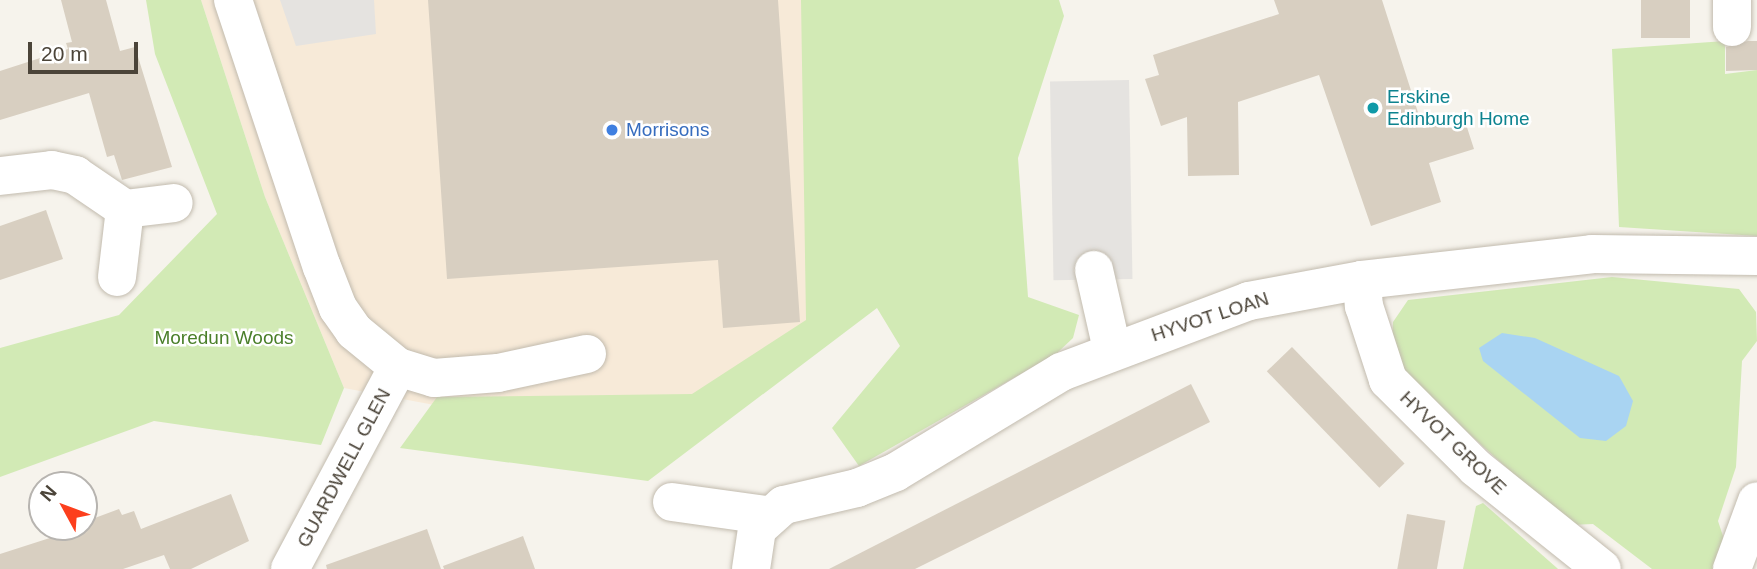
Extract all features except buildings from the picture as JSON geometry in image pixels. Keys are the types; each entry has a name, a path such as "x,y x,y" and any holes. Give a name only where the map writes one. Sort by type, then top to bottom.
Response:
{"street":[{"path":"233,0 338,308 361,338 398,367 434,378 498,373 587,354"},
{"path":"0,176 52,170 75,175 125,209 174,203"},
{"path":"117,277 125,209"},
{"name":"HYVOT LOAN","path":"775,510 857,488 896,472 1061,372 1112,349 1249,301 1362,279 1592,254 1757,256"},
{"path":"1094,270 1112,349"},
{"name":"HYVOT GROVE","path":"1362,279 1364,306 1388,380 1476,468 1602,569"},
{"name":"GUARDWELL GLEN","path":"290,569 398,367"},
{"path":"1732,569 1757,501"},
{"path":"672,502 775,510"},
{"path":"751,569 757,529 775,510"}],"shaded area":[{"path":"201,0 897,0 877,307 615,439 344,388 265,197"},
{"path":"280,0 374,0 376,34 296,46"},
{"path":"1129,80 1132,279 1053,280 1050,81"}],"green space":[{"name":"Moredun Woods","path":"146,0 201,0 265,197 344,388 321,445 154,421 0,477 0,348 119,315 217,214 155,54"},
{"path":"801,0 1059,0 1064,16 1018,158 1028,297 1079,315 1073,338 1056,354 859,466 832,428 900,346 877,308 648,481 400,448 437,397 692,394 806,320"},
{"path":"1725,41 1725,74 1757,70 1757,236 1619,227 1612,49"},
{"path":"1612,277 1739,289 1756,312 1757,341 1742,361 1736,467 1718,521 1726,545 1715,569 1652,569 1593,524 1570,525 1403,374 1392,348 1393,322 1408,300"},
{"path":"1483,503 1558,569 1463,569 1476,506"}],"water":[{"path":"1502,333 1535,338 1619,376 1633,401 1626,426 1606,441 1580,438 1483,361 1479,348"}],"place":[{"name":"Erskine Edinburgh Home","path":"1373,108"},
{"name":"Morrisons","path":"612,130"}]}
